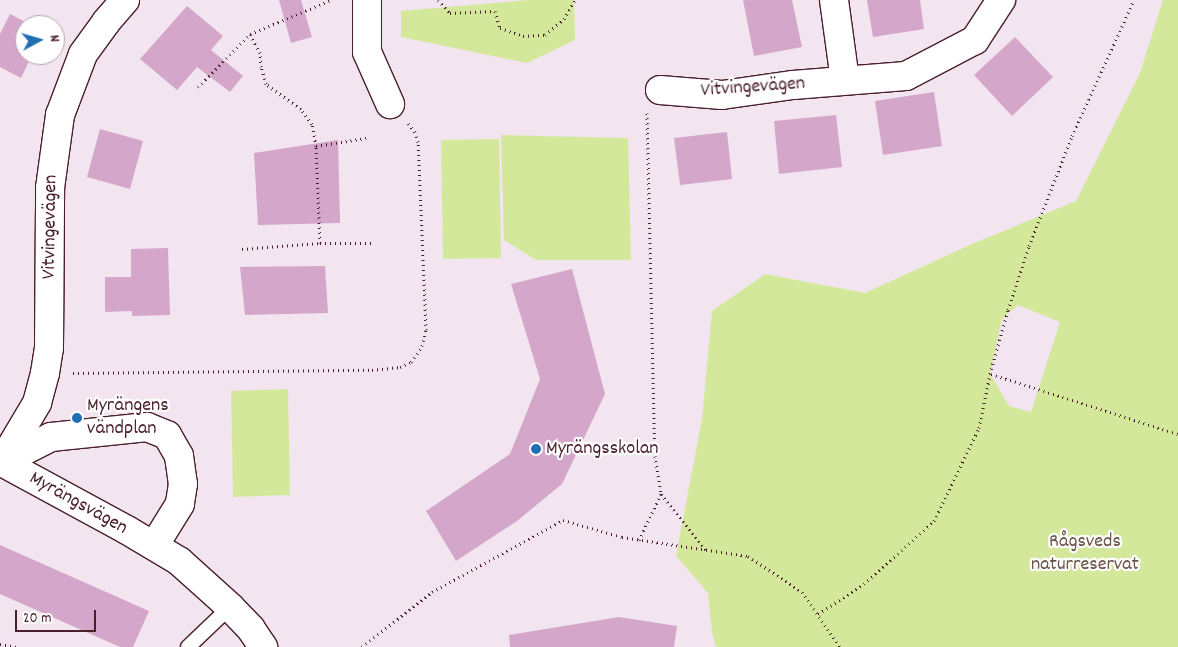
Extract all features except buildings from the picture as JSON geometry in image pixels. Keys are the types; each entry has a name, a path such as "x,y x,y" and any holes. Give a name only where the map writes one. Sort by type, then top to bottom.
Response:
{"street":[{"name":"Vitvingevägen","path":"1,462 37,403 45,373 49,348 50,188 60,115 83,54 125,0"},
{"path":"367,0 367,52 390,104"},
{"path":"834,0 845,80"},
{"name":"Vitvingevägen","path":"660,90 722,95 845,80 906,76 975,40 1001,0"},
{"name":"Myrängsvägen","path":"1,462 50,437 147,427 167,435 180,456 183,484 180,504 154,546"},
{"name":"Myrängsvägen","path":"1,462 179,561 230,607 251,629 263,647"}],"lane":[{"path":"188,647 230,607"}],"path":[{"path":"198,87 250,34 331,0"},
{"path":"438,0 450,14 495,11 500,28 523,36 544,35 564,19 575,0"},
{"path":"818,614 864,584 934,520 979,428 990,374 1029,246 1072,136 1134,0"},
{"path":"250,34 260,53 260,67 266,84 301,109 312,124 316,146 320,243"},
{"path":"660,90 647,111 655,456 661,494 707,550"},
{"path":"45,373 372,370 400,367 411,362 422,346 426,330 418,142 415,132 390,104"},
{"path":"316,146 366,138"},
{"path":"242,249 320,243 371,243"},
{"path":"990,374 1178,434"},
{"path":"639,540 661,494"},
{"path":"362,647 432,592 564,520 622,537 748,556 802,592 840,647"},
{"path":"0,644 17,647"}],"green space":[{"path":"529,0 574,0 575,40 527,63 401,37 401,11"},
{"name":"Rågsveds naturreservat","path":"1163,0 1178,0 1178,647 716,647 712,632 708,593 676,556 702,419 712,311 765,274 865,293 972,244 1076,201 1140,73","holes":["1018,305 1060,322 1031,412 1009,406 990,374 1002,319"]},
{"path":"501,135 628,138 631,260 536,260 504,240"},
{"path":"499,139 501,258 443,259 441,140"},
{"path":"288,389 290,495 233,497 231,391"}],"place":[{"name":"Myrängens vändplan","path":"77,418"},
{"name":"Myrängsskolan","path":"536,449"}]}
